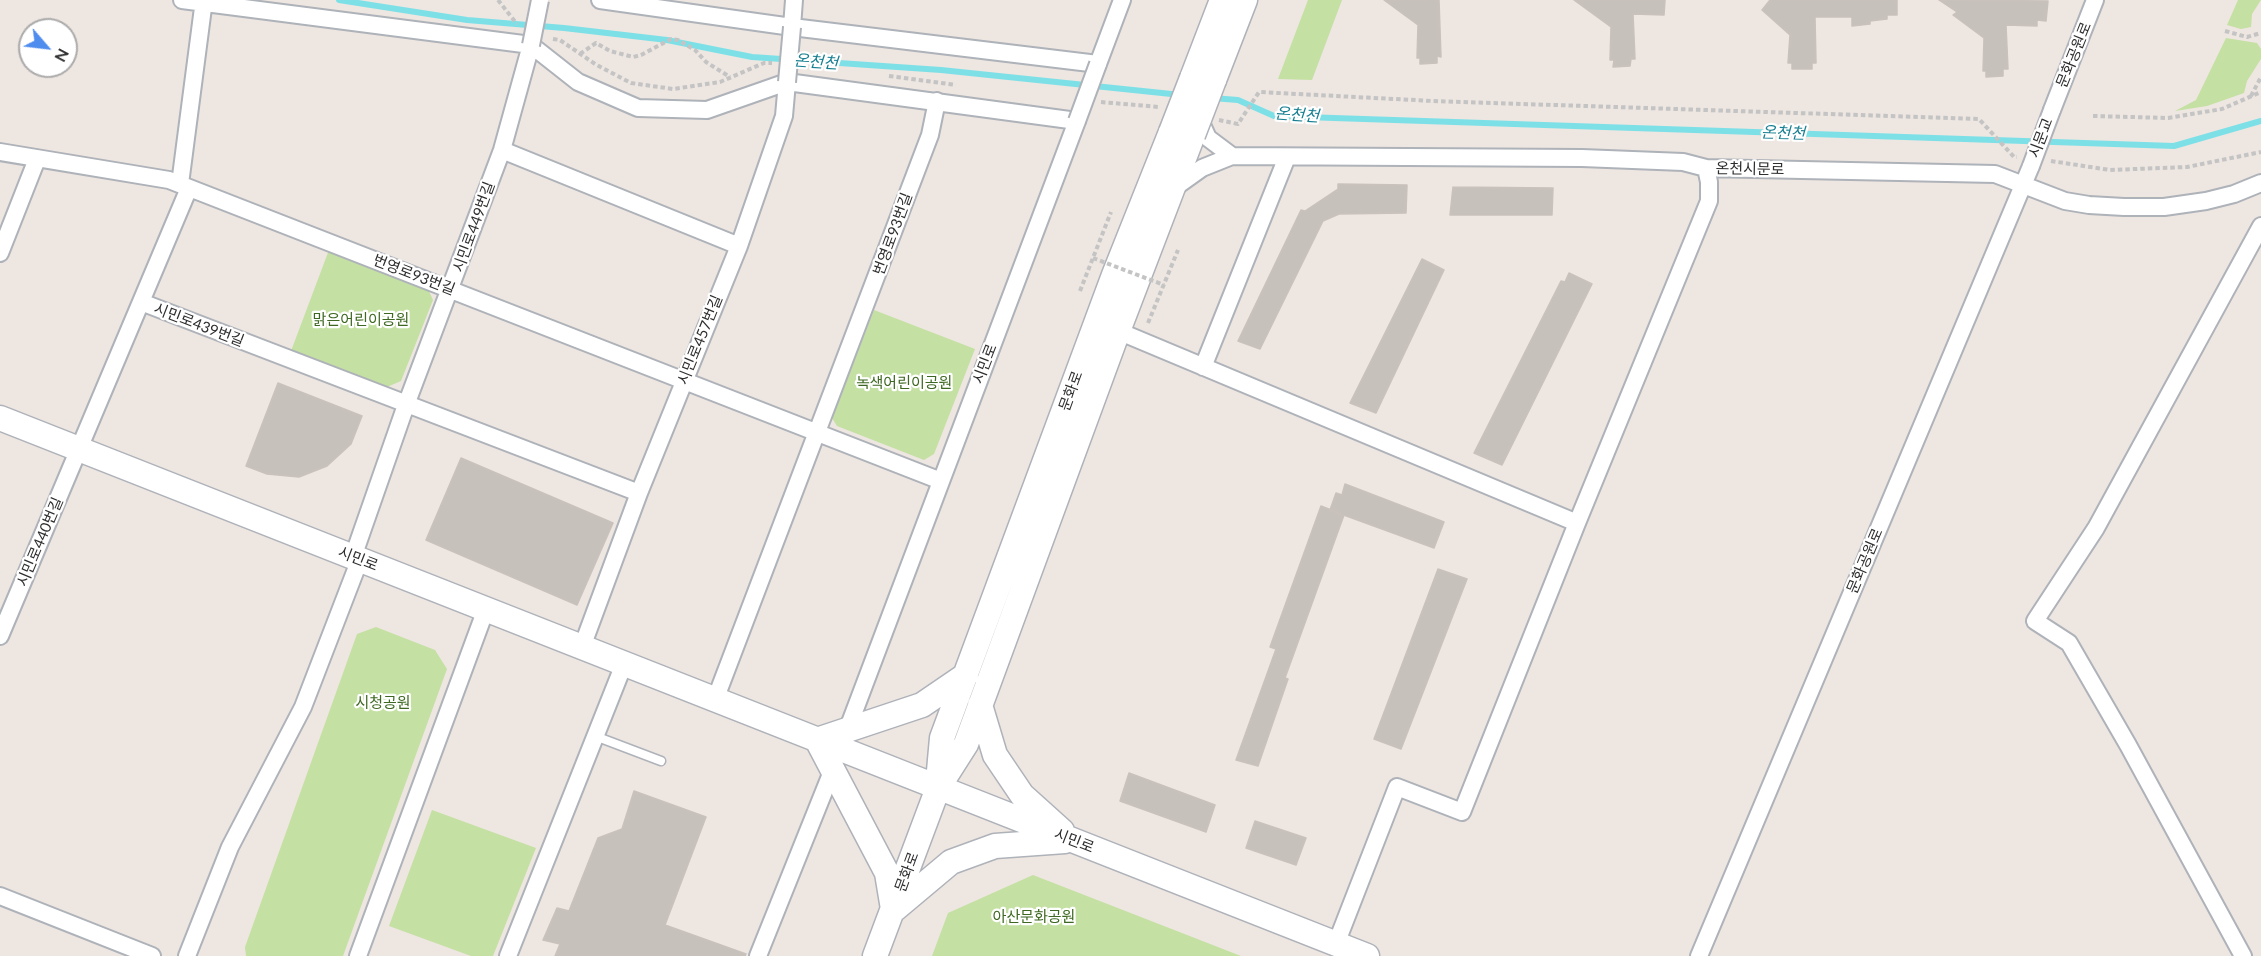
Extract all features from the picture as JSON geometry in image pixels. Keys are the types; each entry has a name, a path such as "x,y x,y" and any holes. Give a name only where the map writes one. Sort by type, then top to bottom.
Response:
{"main road":[{"path":"1193,131 1222,0"},
{"path":"1203,79 1245,0"},
{"name":"문화로","path":"875,956 938,788 966,744 1193,131"},
{"name":"문화로","path":"938,788 942,738 1114,275 1193,131"},
{"name":"시민로","path":"0,418 1367,956"},
{"path":"893,910 887,873 816,740 922,705 966,675"},
{"path":"980,705 994,754 1022,795 1073,841"},
{"path":"893,910 951,862 995,846 1073,841"}],"street":[{"path":"182,0 527,38 578,82 638,108 707,110 787,82 1077,121"},
{"name":"시민로449번길","path":"187,956 230,847 303,707 356,558 406,405 502,150 527,38 540,0"},
{"path":"600,0 792,27 1098,64"},
{"name":"시민로457번길","path":"582,647 683,380 739,246 784,116 794,0"},
{"name":"시민로","path":"848,728 1122,0"},
{"name":"문화공원로","path":"2052,110 2095,0"},
{"path":"141,302 185,186 204,1"},
{"name":"번영로93번길","path":"818,433 930,135 937,101"},
{"name":"시문교","path":"2031,166 2052,110"},
{"path":"1193,131 1232,156"},
{"path":"502,150 739,246"},
{"name":"번영로93번길","path":"0,152 169,180 941,481"},
{"path":"1173,189 1202,168 1232,156"},
{"name":"온천시문로","path":"1232,156 1582,158 1683,162 1706,168 1995,174 2065,201 2088,205 2164,207 2206,201 2234,194 2261,183"},
{"path":"1203,366 1287,157"},
{"path":"0,253 37,159"},
{"name":"문화공원로","path":"1699,956 2031,166"},
{"path":"1336,944 1397,787 1462,812 1709,201 1706,168"},
{"path":"2243,956 2128,745 2069,643 2035,621 2096,528 2261,226"},
{"name":"시민로439번길","path":"79,449 141,302 406,405"},
{"path":"1118,331 1577,523"},
{"path":"406,405 639,493"},
{"path":"715,700 818,433"},
{"name":"시민로440번길","path":"0,636 79,449"},
{"path":"358,956 486,609"},
{"path":"508,956 624,664"},
{"path":"758,956 833,769"},
{"path":"0,896 152,956"}],"lane":[{"path":"595,736 661,761"}],"path":[{"path":"498,0 527,38"},
{"path":"2225,31 2247,37 2261,33"},
{"path":"580,54 596,43 610,51 633,57 671,39 678,40 730,77"},
{"path":"2251,96 2261,77"},
{"path":"1238,124 1259,92 1433,101 1979,119 2012,155"},
{"path":"2093,116 2168,118 2222,109 2261,92"},
{"path":"2072,164 2110,170 2187,167 2261,152"},
{"path":"1080,291 1112,212"},
{"path":"1148,323 1178,250"},
{"path":"1093,258 1164,285"}],"green space":[{"path":"1308,0 1342,0 1312,80 1278,79"},
{"path":"2238,0 2261,0 2252,14 2251,27 2241,29 2227,25"},
{"path":"2226,38 2257,43 2261,49 2261,59 2247,81 2244,93 2207,106 2175,111 2196,100"},
{"name":"맑은어린이공원","path":"329,250 427,287 433,300 401,381 387,387 291,351"},
{"name":"녹색어린이공원","path":"874,310 975,349 934,454 924,460 837,426 832,418"},
{"name":"시청공원","path":"376,627 435,650 447,669 343,956 246,956 245,947 357,634"},
{"path":"432,810 536,848 493,956 471,956 389,926"},
{"name":"아산문화공원","path":"1033,875 1241,956 932,956 948,913"}],"building":[{"path":"1384,0 1439,0 1441,57 1437,56 1437,63 1420,64 1420,58 1417,58 1418,25"},
{"path":"1574,0 1665,0 1664,15 1633,14 1635,59 1631,59 1630,66 1613,67 1614,60 1610,60 1611,27"},
{"path":"1770,0 1897,0 1897,15 1887,15 1887,19 1852,26 1852,17 1815,17 1816,63 1812,63 1812,69 1792,69 1792,63 1788,63 1790,35 1762,10"},
{"path":"1939,0 2048,1 2046,21 2037,20 2037,26 2006,25 2008,69 2003,69 2003,76 1986,77 1986,71 1983,71 1984,38 1953,15 1957,12"},
{"path":"1338,184 1407,185 1406,213 1339,214 1323,221 1260,349 1238,341 1301,210 1305,211 1338,189"},
{"path":"1453,187 1553,188 1552,215 1450,215"},
{"path":"1422,259 1444,270 1376,413 1350,403"},
{"path":"1569,273 1592,284 1502,465 1474,453 1561,281 1565,282"},
{"path":"278,383 362,416 351,444 327,466 299,477 267,474 246,466"},
{"path":"461,458 613,523 577,605 426,540"},
{"path":"1345,484 1444,522 1434,548 1330,510 1336,493 1342,495"},
{"path":"1321,506 1344,515 1285,678 1288,679 1258,766 1236,760 1276,649 1270,647"},
{"path":"1438,569 1467,579 1401,749 1374,739"},
{"path":"1129,773 1215,805 1206,832 1120,801"},
{"path":"634,791 706,817 665,925 746,954 745,956 555,956 560,944 543,940 557,908 569,911 598,838 622,829"},
{"path":"1255,821 1306,838 1296,865 1246,848"}],"waterway":[{"name":"온천천","path":"339,0 467,20 667,40 752,57 941,70 1181,95"},
{"name":"온천천","path":"1212,98 1238,100 1274,116 2174,146 2261,121"}]}
